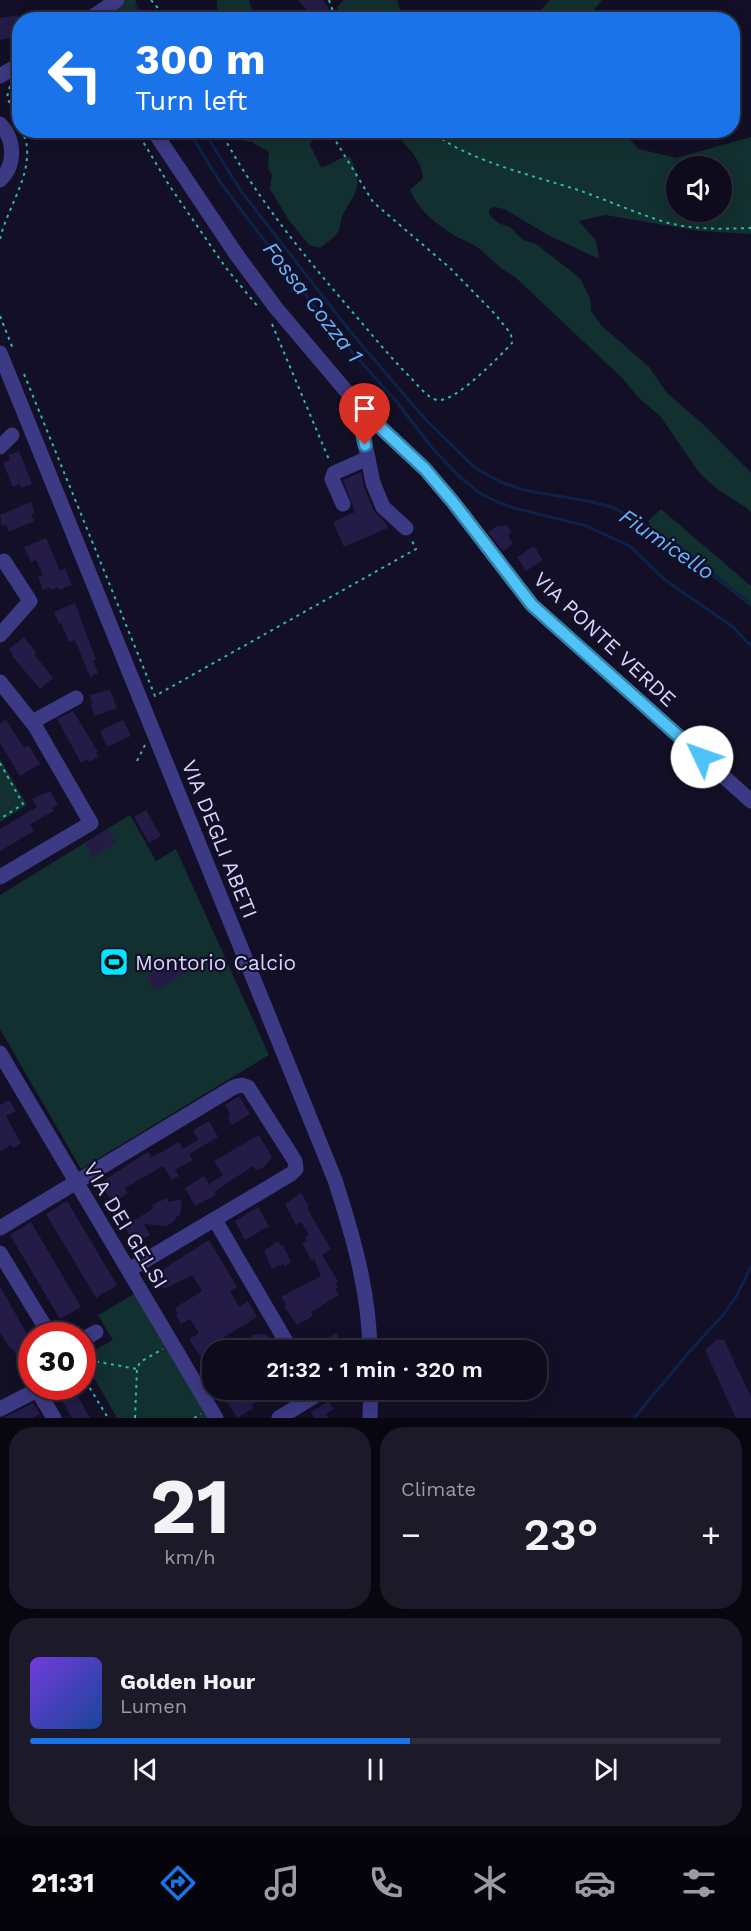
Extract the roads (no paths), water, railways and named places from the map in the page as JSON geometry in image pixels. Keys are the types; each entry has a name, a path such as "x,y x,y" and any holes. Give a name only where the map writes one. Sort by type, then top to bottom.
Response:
{"street":[{"path":"100,12 117,0"},
{"path":"0,124 5,129 12,152 10,166 1,182"},
{"name":"VIA PONTE VERDE","path":"158,138 262,290 363,411 425,469 532,605 751,801"},
{"name":"VIA DEGLI ABETI","path":"7,351 335,1180 355,1242 364,1290 369,1340"},
{"path":"363,411 359,414 373,483 383,507 406,528"},
{"path":"0,447 12,435"},
{"path":"343,504 332,479 334,472 368,458"},
{"path":"0,635 30,601 4,561"},
{"path":"0,682 32,722 91,824 0,877"},
{"path":"32,722 76,698"},
{"name":"VIA DEI GELSI","path":"0,1053 216,1418"},
{"path":"0,1228 234,1087 242,1085 248,1087 295,1161 296,1169 129,1270"},
{"path":"215,1220 285,1340"},
{"path":"0,1253 42,1322"},
{"path":"0,1409 35,1391 39,1393 54,1418"},
{"path":"279,1418 306,1400"},
{"path":"370,1418 371,1400"}],"waterway":[{"name":"Fiumicello","path":"136,5 139,12"},
{"name":"Fossa Cozza 1","path":"193,138 220,182 334,332 397,402 433,449 459,476 481,494 498,502 587,526 631,547 665,580 733,627 751,646"},
{"name":"Fiumicello","path":"208,138 241,191 349,330 425,419 475,468 501,482 524,490 612,507 675,544 751,604"},
{"name":"Fossa Cozza 1","path":"634,1418 724,1314 737,1295 751,1267"}],"place":[{"name":"Montorio Calcio","path":"114,962"}]}
